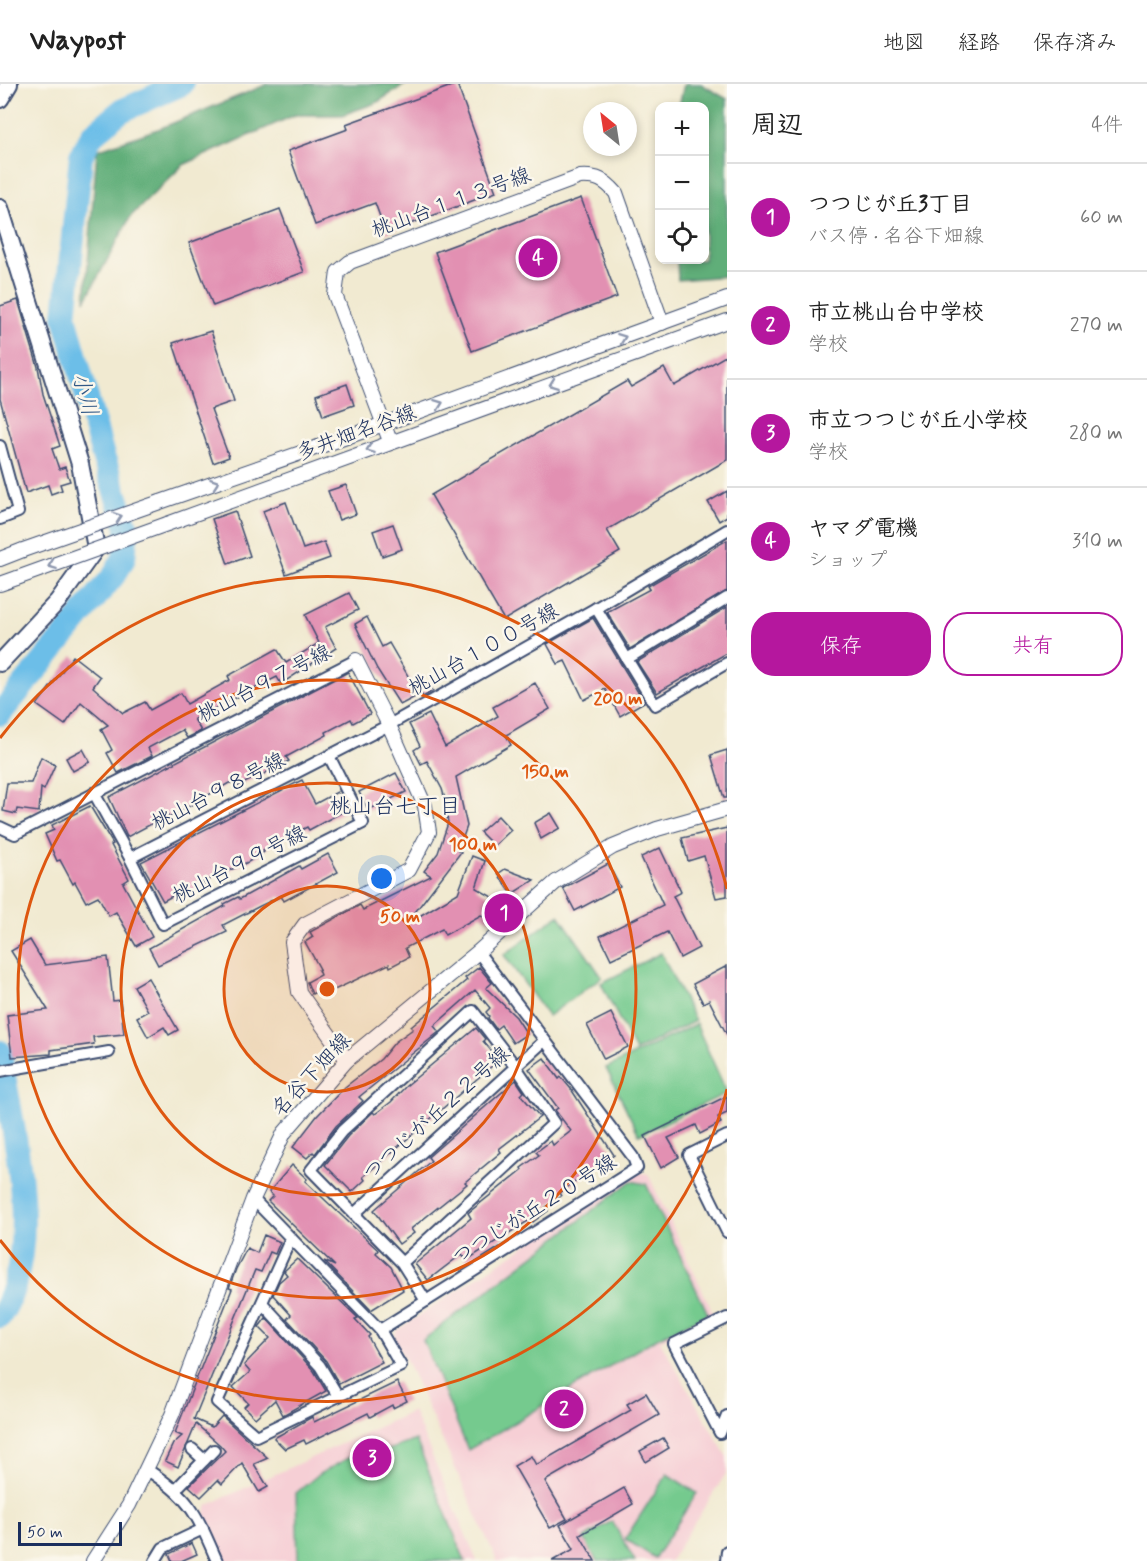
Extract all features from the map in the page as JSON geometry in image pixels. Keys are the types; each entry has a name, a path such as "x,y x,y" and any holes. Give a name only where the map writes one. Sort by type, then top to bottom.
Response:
{"main road":[{"path":"0,99 9,84"},
{"path":"0,208 80,464 96,548 58,601 0,663"}],"street":[{"name":"桃山台１１３号線","path":"390,441 335,295 338,272 350,262 580,177 594,176 607,181 616,193 662,323"},
{"name":"多井畑名谷線","path":"0,559 384,424 727,299"},
{"name":"多井畑名谷線","path":"0,584 727,321"},
{"path":"0,446 18,512 0,519"},
{"name":"桃山台１００号線","path":"389,724 596,608 727,530"},
{"path":"627,659 727,598"},
{"path":"596,608 655,705 727,663"},
{"name":"桃山台９７号線","path":"0,827 15,834 356,660 389,724 425,806 429,832 409,870 305,924 292,942 299,992 347,1060"},
{"name":"桃山台９８号線","path":"130,858 389,724"},
{"name":"桃山台９９号線","path":"130,858 163,924 363,823 329,756"},
{"path":"94,793 130,858"},
{"name":"名谷下畑線","path":"93,1561 129,1505 172,1414 253,1199 284,1132 347,1060 478,952 556,882 613,848 657,828 727,809"},
{"name":"つつじが丘２０号線","path":"380,1330 637,1168 633,1157 478,952"},
{"path":"402,1263 554,1123 516,1067 472,1011 342,1131 311,1170 402,1263 426,1301"},
{"name":"つつじが丘２２号線","path":"354,1214 544,1041"},
{"path":"0,1071 109,1052"},
{"path":"727,1137 689,1155 727,1232"},
{"path":"253,1199 291,1238 380,1330 401,1366 256,1436 218,1402 291,1238"},
{"path":"263,1304 320,1366 338,1396"},
{"path":"727,1318 674,1344 720,1433 727,1416"},
{"path":"192,1449 204,1460"},
{"path":"175,1490 214,1450"},
{"path":"146,1469 190,1504 217,1561"},
{"path":"155,1561 163,1548 203,1529"},
{"path":"726,1561 727,1551"}],"shaded area":[{"path":"637,1172 648,1174 714,1315 660,1341 727,1457 727,1472 670,1561 497,1561 407,1362 394,1340 396,1331"},
{"path":"413,1411 477,1561 226,1561 204,1516 208,1505"}],"green space":[{"path":"268,84 406,84 376,103 342,115 295,115 183,165 131,216 85,301 97,150 161,128"},
{"path":"684,84 701,84 727,99 727,276 678,280 677,264 709,264 709,102 680,102"},
{"path":"559,915 602,977 548,1016 504,955"},
{"path":"661,953 695,1021 635,1051 601,983"},
{"path":"696,1024 727,1093 639,1135 606,1068"},
{"path":"631,1181 646,1184 708,1314 659,1337 468,1450 423,1340"},
{"path":"416,1440 465,1561 298,1561 296,1493 319,1474 377,1442 382,1452"},
{"path":"667,1474 697,1493 655,1558 625,1539"},
{"path":"612,1521 635,1561 597,1561 584,1538"}],"building":[{"path":"457,84 496,192 386,233 375,203 315,225 288,151 348,129 346,124"},
{"path":"581,198 617,297 472,351 435,252"},
{"path":"280,209 304,272 213,306 189,243"},
{"path":"18,300 38,367 43,394 60,446 52,449 59,469 65,467 70,481 60,484 62,490 51,494 48,485 26,493 0,399 0,306"},
{"path":"211,331 234,401 211,409 229,457 213,463 173,343"},
{"path":"727,355 727,460 607,530 620,552 504,620 431,495 627,381 631,387 664,368 674,386"},
{"path":"347,384 354,405 323,416 316,395"},
{"path":"346,485 356,514 339,520 328,491"},
{"path":"727,491 727,516 719,521 708,502"},
{"path":"286,502 303,549 324,542 330,558 286,574 263,511"},
{"path":"235,511 250,556 228,564 212,519"},
{"path":"393,524 402,549 382,556 373,531"},
{"path":"727,540 727,591 630,649 607,612 650,589 648,586"},
{"path":"349,593 358,610 325,627 336,648 281,684 277,677 194,719 201,731 187,738 182,730 148,748 152,756 118,773 107,753 112,750 101,729 108,725 81,702 65,725 37,705 73,656 100,677 93,687 123,713 145,702 150,710 181,693 187,704 230,680 228,676 277,649 286,663 319,643 305,615"},
{"path":"727,607 727,653 657,693 637,662"},
{"path":"367,617 382,647 389,643 419,695 400,705 377,669 355,624"},
{"path":"593,618 644,702 620,716 605,689 584,700 565,661 558,664 547,644"},
{"path":"348,672 370,714 353,723 351,719 326,732 327,735 286,757 289,761 274,769 236,787 233,783 229,783 169,818 168,815 127,837 109,797"},
{"path":"428,682 433,691 423,697 418,688"},
{"path":"535,683 550,709 506,735 511,745 456,777 467,826 458,851 461,852 406,924 458,893 472,856 485,861 476,888 501,902 490,920 481,915 445,935 442,929 405,948 409,957 390,967 389,964 328,993 326,987 312,994 307,982 320,975 318,970 320,969 305,942 313,937 310,932 360,905 363,910 431,876 424,871 438,853 448,823 446,810 448,809 442,789 427,761 421,764 414,750 420,746 409,724 429,714 445,747 498,716 493,707"},
{"path":"83,749 90,762 73,771 66,758"},
{"path":"727,750 727,798 724,798 711,755"},
{"path":"41,757 55,765 44,790 41,788 39,812 17,809 16,814 3,811 7,783 31,783"},
{"path":"396,773 406,792 368,810 359,792"},
{"path":"302,780 315,804 337,792 346,810 309,830 307,827 263,850 264,852 248,862 203,882 205,886 189,894 176,899 174,895 163,901 141,862"},
{"path":"90,806 113,844 111,845 129,879 123,883 152,937 136,946 116,912 109,916 98,896 86,902 60,860 57,861 45,834 54,830 52,825"},
{"path":"551,813 560,828 541,839 534,823"},
{"path":"498,816 511,830 494,846 480,832"},
{"path":"727,828 727,896 716,898 704,856 688,861 682,838"},
{"path":"660,848 681,892 673,896 699,948 680,958 667,932 611,959 600,936 663,905 641,857"},
{"path":"328,854 338,872 284,901 281,896 223,925 227,932 158,965 149,948 225,906 224,904 238,897 240,899 299,866 301,869"},
{"path":"608,864 620,887 575,911 563,888"},
{"path":"505,869 534,880 512,894 498,874"},
{"path":"30,940 45,965 108,957 113,1001 120,1000 124,1034 93,1037 94,1044 51,1050 51,1054 12,1057 7,1015 48,1010 11,951"},
{"path":"727,966 727,1035 709,1000 703,1003 693,984"},
{"path":"479,967 492,983 486,988 516,1017 527,1034 513,1043 501,1025 496,1029 486,1012 490,1008 475,990 434,1026 439,1032 359,1097 363,1101 336,1126 315,1154 313,1152 307,1158 293,1147 317,1116 345,1087 381,1059 395,1042 413,1029 411,1027 467,980 465,978"},
{"path":"148,978 178,1030 169,1035 164,1027 148,1037 137,1017 148,1011 134,986"},
{"path":"611,1013 628,1047 604,1059 587,1025"},
{"path":"476,1028 485,1039 483,1041 499,1060 363,1177 365,1180 352,1192 325,1165 348,1136 373,1112 375,1114 391,1102 406,1086"},
{"path":"544,1058 559,1079 561,1077 571,1089 614,1155 559,1193 561,1196 545,1208 548,1211 533,1222 531,1219 467,1260 462,1254 428,1280 415,1264 471,1218 468,1213 539,1155 536,1152 551,1141 553,1145 571,1131 555,1110 558,1108 529,1069"},
{"path":"516,1080 524,1092 521,1095 540,1117 499,1149 501,1152 465,1182 467,1184 411,1229 414,1233 399,1244 374,1210 431,1161 428,1157"},
{"path":"727,1096 727,1113 718,1117 721,1123 700,1134 696,1125 668,1138 679,1157 661,1168 645,1136"},
{"path":"292,1165 307,1179 305,1181 378,1250 376,1253 391,1267 403,1290 371,1310 324,1261 335,1266 268,1201 273,1196 269,1192"},
{"path":"264,1235 280,1242 275,1254 270,1252 261,1272 255,1270 194,1419 212,1427 222,1416 268,1458 254,1464 268,1487 259,1492 242,1463 222,1484 218,1480 201,1497 189,1486 225,1451 220,1445 196,1424 178,1467 165,1461 173,1444 182,1436 175,1433 232,1289 229,1288 236,1269 247,1248 257,1253"},
{"path":"297,1259 358,1318 355,1319 370,1335 368,1337 382,1362 339,1384 326,1361 287,1319 291,1315 273,1295 279,1282 287,1275 284,1271"},
{"path":"266,1318 314,1371 326,1391 283,1415 275,1400 255,1418 244,1407 248,1403 233,1387 250,1372 244,1365 270,1338 259,1327"},
{"path":"397,1382 407,1401 393,1408 392,1405 370,1417 368,1413 306,1444 304,1440 285,1449 274,1438 312,1417 314,1422"},
{"path":"646,1393 659,1415 545,1481 567,1519 550,1528 514,1466 531,1456 536,1465 631,1410 627,1404"},
{"path":"663,1438 669,1448 646,1462 640,1451"},
{"path":"624,1488 633,1504 580,1535 595,1561 552,1561 574,1549 560,1525"},
{"path":"192,1543 197,1554 181,1561 172,1561 169,1554"}],"waterway":[{"name":"小川","path":"0,714 115,574 124,558 127,528 103,456 65,317 81,156 92,135 121,111 182,84"},
{"name":"小川","path":"0,1052 17,1151 23,1222 21,1256 13,1288 0,1316"}],"place":[{"name":"ヤマダ電機","path":"538,258"},
{"name":"つつじが丘3丁目","path":"504,913"},
{"name":"市立桃山台中学校","path":"564,1409"},
{"name":"市立つつじが丘小学校","path":"372,1458"}],"district":[{"name":"桃山台七丁目","path":"395,805"}]}
